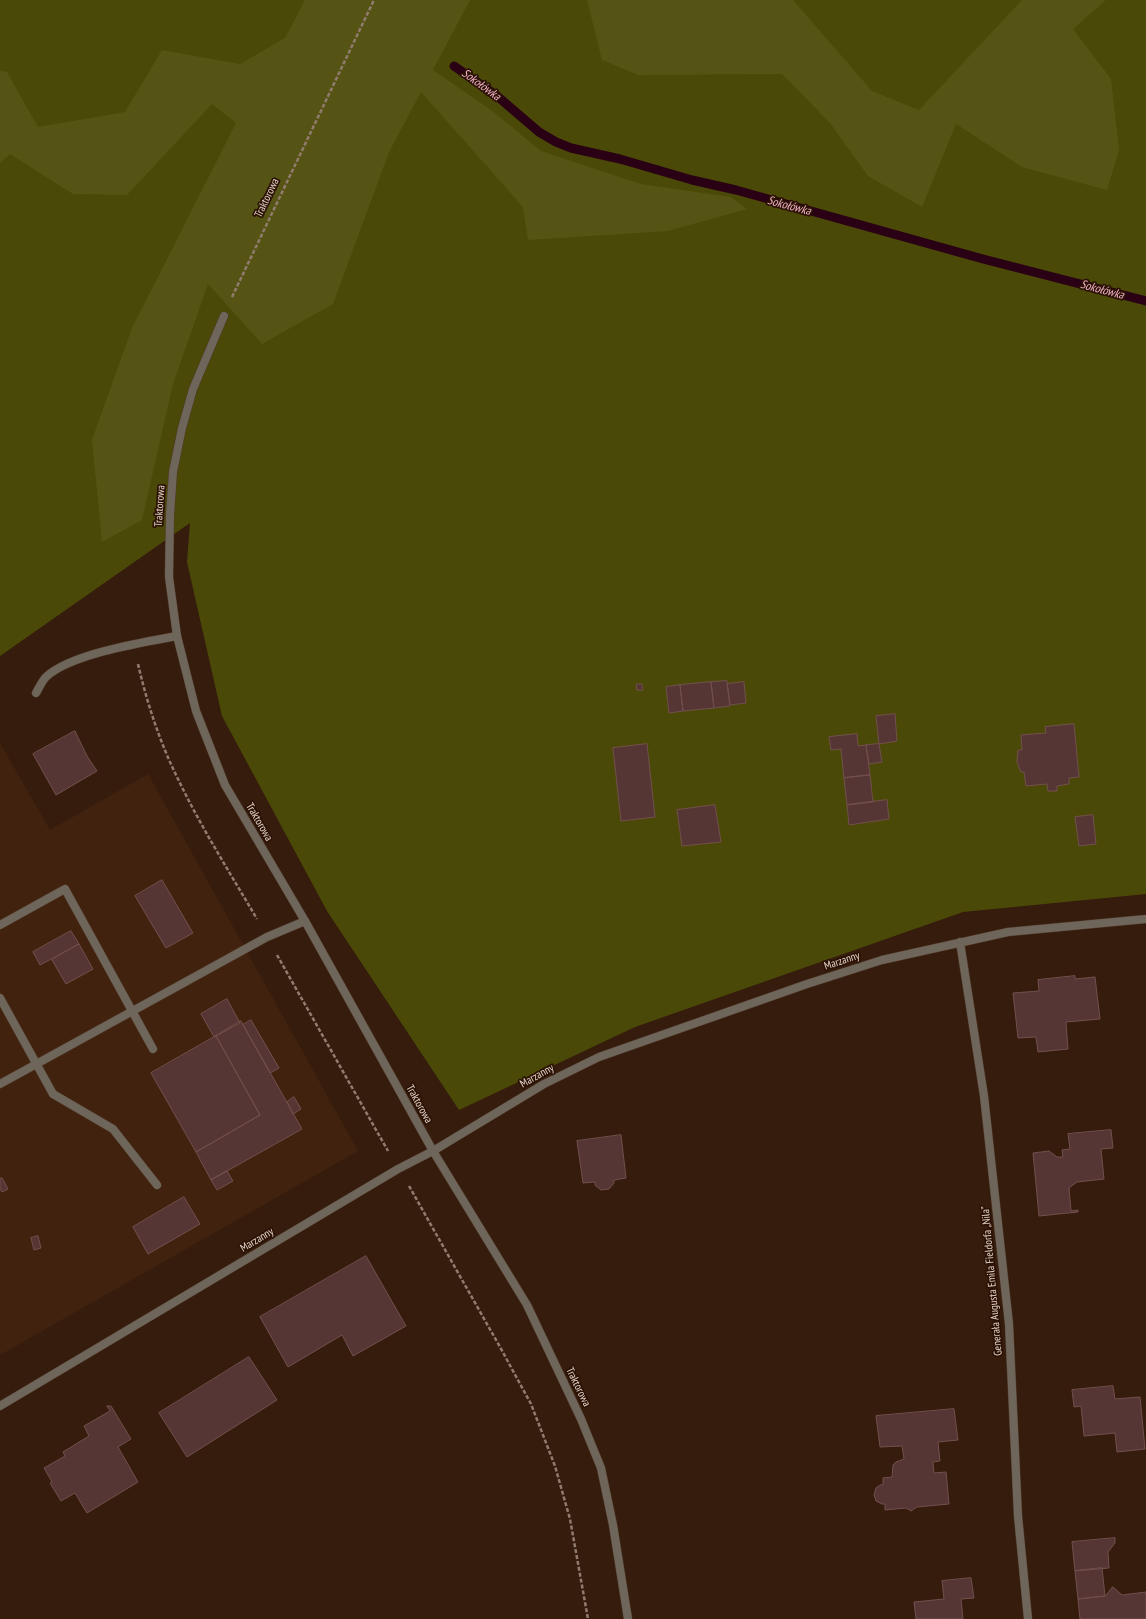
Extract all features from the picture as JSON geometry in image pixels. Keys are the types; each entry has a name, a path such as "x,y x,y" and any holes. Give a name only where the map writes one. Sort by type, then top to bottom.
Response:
{"street":[{"name":"Traktorowa","path":"224,316 193,389 182,428 173,472 170,515 169,577 177,636 196,711 225,784 305,921 433,1151 527,1305 581,1419 601,1468 613,1525 628,1619"},
{"path":"36,693 46,677 63,666 95,654 133,644 177,636"},
{"path":"0,925 65,889 153,1049"},
{"name":"Marzanny","path":"0,1406 398,1169 433,1151 544,1084 599,1057 882,960 1008,932 1146,919"},
{"path":"0,1084 267,937 305,921"},
{"name":"Generała Augusta Emila Fieldorfa „Nila”","path":"960,942 984,1096 1009,1324 1018,1516 1028,1619"},
{"path":"0,998 53,1094 113,1129 157,1185"}],"path":[{"name":"Traktorowa","path":"224,316 374,0"},
{"path":"133,644 142,683 154,720 177,779 531,1404 555,1466 570,1519 588,1619"}],"shaded area":[{"path":"0,0 1146,0 1146,894 963,912 635,1027 459,1110 327,911 222,716 187,562 190,523 0,656"},
{"path":"305,0 470,0 433,70 495,113 541,151 641,184 731,197 747,209 668,231 528,240 523,207 421,92 389,152 333,304 262,344 208,284 173,384 142,520 102,542 92,440 132,328 236,123 212,104 127,195 73,194 10,154 0,163 0,71 7,72 38,127 125,112 162,50 240,64 285,38"},
{"path":"587,0 793,0 872,91 919,110 1022,0 1106,0 1073,29 1111,79 1119,150 1107,190 1022,167 956,124 922,207 868,176 830,123 782,74 638,75 602,60"},
{"path":"0,743 50,830 148,774 358,1151 0,1355"}],"building":[{"path":"727,681 730,706 714,708 711,682"},
{"path":"711,682 714,708 683,711 680,685"},
{"path":"744,682 746,703 730,705 727,684"},
{"path":"637,684 642,684 643,690 637,690"},
{"path":"680,685 683,711 669,713 666,687"},
{"path":"895,714 897,741 879,744 876,716"},
{"path":"1074,724 1079,777 1069,778 1069,784 1057,786 1057,791 1048,791 1047,784 1026,786 1024,772 1021,772 1017,762 1018,750 1022,750 1021,735 1046,733 1045,727"},
{"path":"75,731 87,756 97,771 56,795 33,754"},
{"path":"857,734 858,746 866,745 870,775 844,778 841,749 831,750 829,737"},
{"path":"647,744 655,817 621,821 613,748"},
{"path":"879,744 882,762 869,764 866,745"},
{"path":"870,775 873,802 847,805 844,778"},
{"path":"887,800 889,819 849,825 847,805"},
{"path":"715,805 721,842 682,846 677,810"},
{"path":"1093,815 1096,844 1079,846 1075,817"},
{"path":"162,880 193,933 166,948 135,896"},
{"path":"71,931 79,944 40,965 33,952"},
{"path":"79,944 93,969 66,984 52,960"},
{"path":"1075,976 1075,979 1095,977 1100,1019 1066,1022 1068,1049 1038,1052 1036,1037 1018,1038 1013,993 1039,991 1038,980"},
{"path":"227,999 240,1023 214,1037 201,1014"},
{"path":"251,1020 279,1068 270,1073 243,1025"},
{"path":"241,1021 302,1129 211,1180 196,1152 260,1115 216,1036"},
{"path":"216,1036 260,1115 196,1152 151,1073"},
{"path":"294,1097 301,1109 293,1114 287,1102"},
{"path":"1111,1130 1113,1148 1101,1149 1104,1179 1077,1182 1069,1188 1071,1211 1078,1210 1078,1212 1039,1216 1033,1153 1049,1151 1057,1157 1063,1157 1062,1150 1070,1149 1068,1134"},
{"path":"621,1135 626,1178 614,1180 614,1183 609,1189 601,1190 595,1185 595,1182 583,1183 577,1141"},
{"path":"227,1171 233,1181 217,1190 211,1180"},
{"path":"2,1178 8,1189 2,1192 0,1189 0,1179"},
{"path":"184,1197 200,1224 148,1254 133,1227"},
{"path":"38,1236 41,1248 34,1250 31,1238"},
{"path":"366,1256 406,1326 353,1356 342,1335 288,1367 260,1317"},
{"path":"249,1357 277,1400 187,1457 159,1413"},
{"path":"1113,1386 1115,1399 1140,1397 1145,1449 1117,1452 1115,1433 1084,1436 1081,1406 1074,1407 1072,1390"},
{"path":"107,1406 111,1406 131,1439 118,1447 138,1482 87,1513 75,1493 61,1501 50,1483 52,1482 44,1468 65,1456 63,1452 89,1436 84,1426 110,1411"},
{"path":"954,1409 958,1440 938,1442 940,1461 933,1462 934,1473 946,1472 949,1504 917,1507 911,1511 906,1508 885,1510 885,1504 876,1501 874,1495 876,1488 883,1485 883,1478 892,1477 893,1465 904,1459 902,1446 880,1447 876,1416"},
{"path":"1115,1538 1115,1543 1108,1552 1109,1568 1075,1571 1072,1542"},
{"path":"1102,1568 1105,1596 1078,1599 1075,1571"},
{"path":"971,1578 974,1598 961,1599 963,1619 916,1619 914,1602 944,1599 942,1581"},
{"path":"1113,1587 1122,1595 1146,1592 1146,1619 1080,1619 1078,1599 1105,1596"}],"waterway":[{"name":"Sokołówka","path":"454,66 497,96 539,132 556,142 571,148 620,159 983,259 1146,301"}]}
